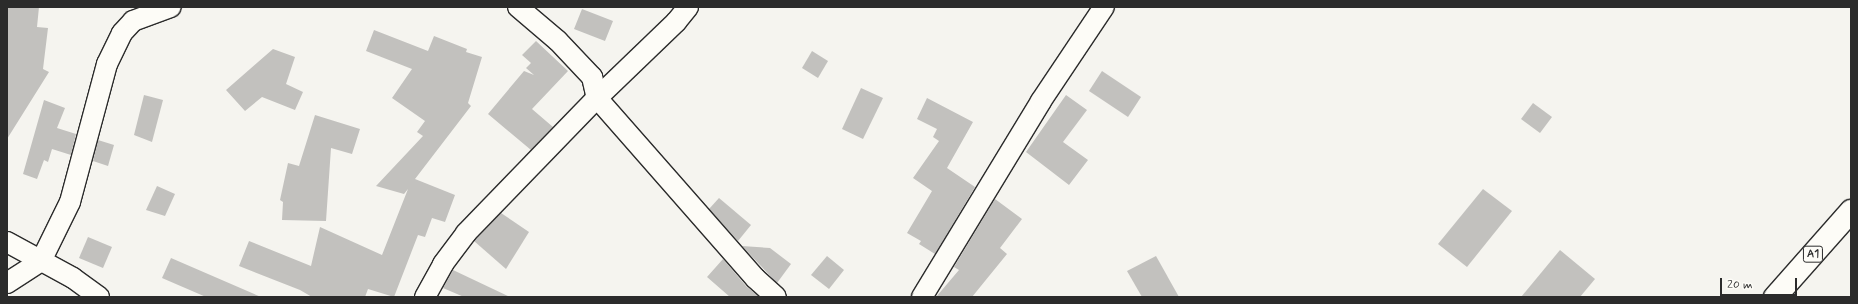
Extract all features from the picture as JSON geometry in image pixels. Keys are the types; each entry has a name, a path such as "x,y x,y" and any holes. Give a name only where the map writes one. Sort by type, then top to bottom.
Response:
{"highway":[{"name":"A1","path":"1775,297 1851,211"}],"street":[{"path":"7,283 41,261 70,202 107,64 122,33 133,21 171,7"},
{"path":"518,7 558,41 592,77 597,98 750,272 776,297"},
{"path":"425,297 443,264 466,234 597,98 676,22 688,7"},
{"path":"908,297 925,291 1041,101 1104,7"},
{"path":"7,242 73,278 99,297"}],"building":[{"path":"7,7 39,7 37,27 48,28 43,69 49,72 7,139"},
{"path":"582,9 613,21 605,41 574,29"},
{"path":"374,30 428,51 434,36 467,49 466,52 482,57 468,103 471,106 415,179 455,195 445,222 432,218 425,237 418,235 394,297 368,289 365,297 312,297 300,290 239,266 249,241 311,266 320,227 382,255 408,189 404,194 376,186 423,136 417,132 425,121 392,98 412,69 366,51"},
{"path":"536,41 568,71 532,109 553,127 531,150 488,114 524,71 534,75 526,68 531,63 522,55"},
{"path":"273,49 295,57 286,84 303,92 295,110 262,97 245,111 226,90"},
{"path":"812,51 828,61 818,78 802,68"},
{"path":"1102,71 1141,97 1128,117 1089,91"},
{"path":"861,88 883,98 863,139 842,129"},
{"path":"144,95 163,100 152,142 134,135"},
{"path":"1066,95 1087,110 1063,142 1088,160 1069,185 1026,152"},
{"path":"927,98 973,122 947,168 975,187 935,254 919,244 921,241 907,233 932,191 913,178 939,141 933,137 937,129 917,119"},
{"path":"44,100 65,108 57,128 76,134 71,155 52,149 48,162 44,160 37,179 23,174"},
{"path":"1533,103 1552,117 1540,133 1521,119"},
{"path":"315,115 360,129 352,154 331,148 326,221 282,220 283,202 280,200 288,163 299,166"},
{"path":"98,140 114,145 108,166 93,161"},
{"path":"157,186 175,194 165,216 146,210"},
{"path":"1483,189 1512,211 1467,267 1438,244"},
{"path":"719,198 751,225 738,241 709,209"},
{"path":"995,199 1022,219 1000,248 1007,254 972,297 936,297 959,270 954,267"},
{"path":"501,213 529,232 506,269 474,241"},
{"path":"88,237 112,247 103,268 79,258"},
{"path":"742,246 770,248 791,264 777,283"},
{"path":"1560,250 1595,279 1580,297 1521,297"},
{"path":"827,256 844,270 829,289 811,275"},
{"path":"1156,256 1179,297 1142,297 1127,271"},
{"path":"171,258 261,297 206,297 162,278"},
{"path":"723,259 746,286 759,297 730,297 707,277"},
{"path":"453,270 510,297 464,297 443,288"}]}
